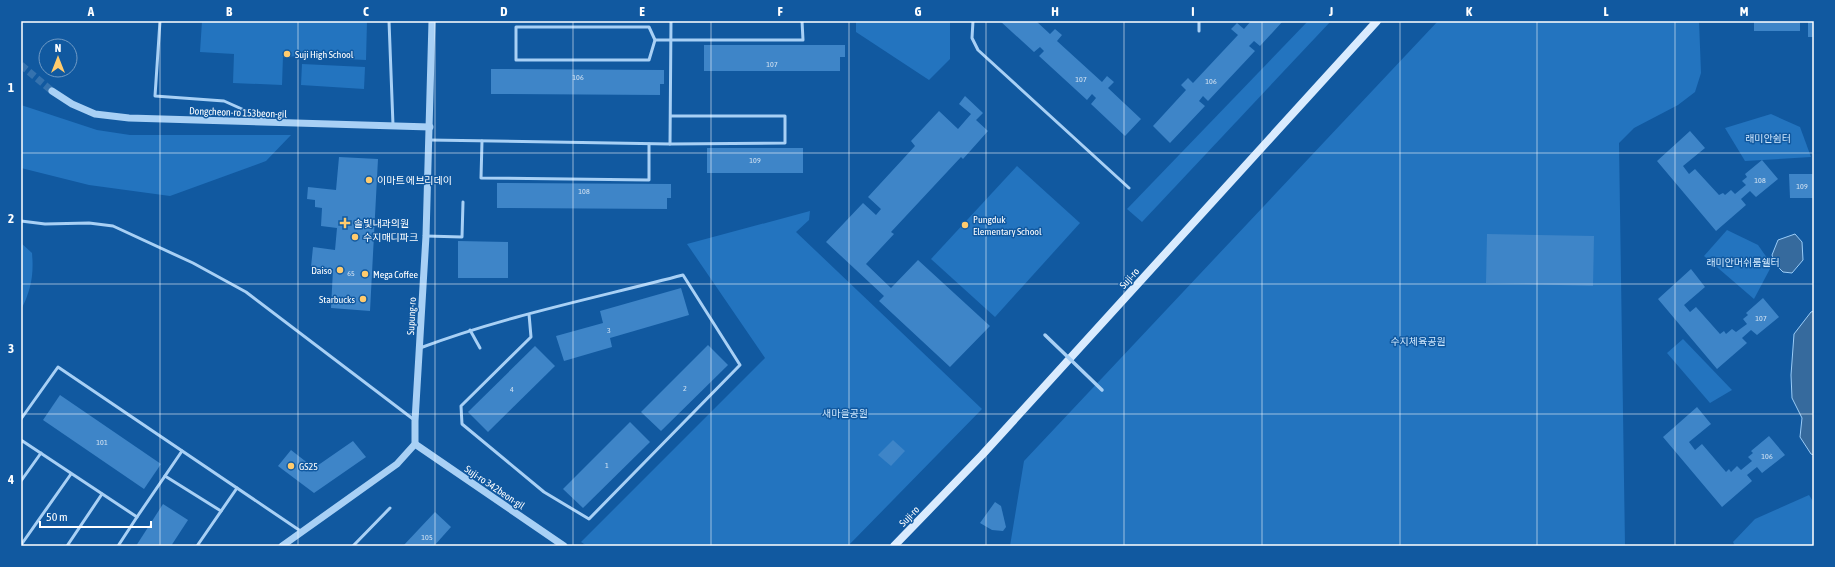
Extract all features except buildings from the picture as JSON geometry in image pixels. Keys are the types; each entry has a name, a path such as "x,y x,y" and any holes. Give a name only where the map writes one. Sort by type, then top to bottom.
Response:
{"main road":[{"name":"Suji-ro","path":"894,546 982,455 1376,21"}],"street":[{"name":"Supung-ro","path":"415,444 415,421 426,236 432,21"},
{"name":"Dongcheon-ro 153beon-gil","path":"52,91 72,104 95,114 129,118 430,127"},
{"path":"1045,335 1102,390"},
{"path":"282,546 397,464 415,444"},
{"name":"Suji-ro 342beon-gil","path":"415,444 564,546"}],"lane":[{"path":"160,21 155,96 224,101 271,123"},
{"path":"389,21 393,127"},
{"path":"670,144 671,21"},
{"path":"655,40 803,40 802,21"},
{"path":"972,21 972,38 978,50 1129,188"},
{"path":"1199,21 1199,31"},
{"path":"649,27 655,40 649,60 516,60 516,28 649,27"},
{"path":"429,140 649,144 785,143 785,116 671,116"},
{"path":"482,141 482,178 649,180 649,144"},
{"path":"426,236 462,237 463,202"},
{"path":"21,221 45,224 89,223 113,226 193,263 246,292 415,421"},
{"path":"420,348 470,330 529,314 683,275 740,365 589,519 544,492 462,424 461,406 531,337 529,314"},
{"path":"470,330 480,348"},
{"path":"21,419 58,367 302,532"},
{"path":"21,440 137,517"},
{"path":"118,546 182,451"},
{"path":"21,481 41,453"},
{"path":"21,545 72,474"},
{"path":"165,476 221,511"},
{"path":"197,546 237,488"},
{"path":"67,546 102,494"},
{"path":"353,546 390,508"}],"green space":[{"path":"202,21 367,21 366,60 283,56 282,85 233,83 234,54 200,52"},
{"path":"856,21 950,21 950,59 929,80 856,32"},
{"path":"1308,21 1331,21 1142,222 1127,209"},
{"name":"수지체육공원","path":"1438,21 1699,21 1701,73 1695,92 1678,105 1634,128 1619,143 1625,546 1010,546 1024,461"},
{"path":"302,64 365,67 364,89 301,85"},
{"path":"21,105 97,130 130,135 291,135 266,161 170,196 89,185 21,168"},
{"name":"래미안쉼터","path":"1771,114 1800,127 1811,157 1745,161 1725,128"},
{"path":"1017,166 1080,223 995,317 931,259"},
{"name":"새마을공원","path":"810,211 809,220 796,232 982,409 848,546 587,546 581,542 765,358 687,244"},
{"name":"래미안머쉬룸쉘터","path":"1727,230 1758,245 1772,265 1754,299 1704,256"},
{"path":"21,243 32,253 33,268 27,296 21,310"},
{"path":"1683,339 1732,390 1710,403 1667,353"},
{"path":"1809,495 1814,503 1814,546 1735,546 1733,542 1755,519"}],"shaded area":[{"path":"1795,234 1802,242 1803,260 1792,273 1783,272 1775,264 1772,255 1778,240"},
{"path":"1814,311 1814,455 1811,454 1800,437 1802,418 1792,398 1791,375 1794,334 1811,312"}],"tunnel":[{"path":"21,65 52,91"}],"place":[{"name":"Suji High School","path":"287,54"},
{"name":"이마트 에브리데이","path":"369,180"},
{"name":"솔빛내과의원","path":"345,223"},
{"name":"Pungduk Elementary School","path":"965,225"},
{"name":"수지매디파크","path":"355,237"},
{"name":"Daiso","path":"340,270"},
{"name":"Mega Coffee","path":"365,274"},
{"name":"Starbucks","path":"363,299"},
{"name":"GS25","path":"291,466"}]}
